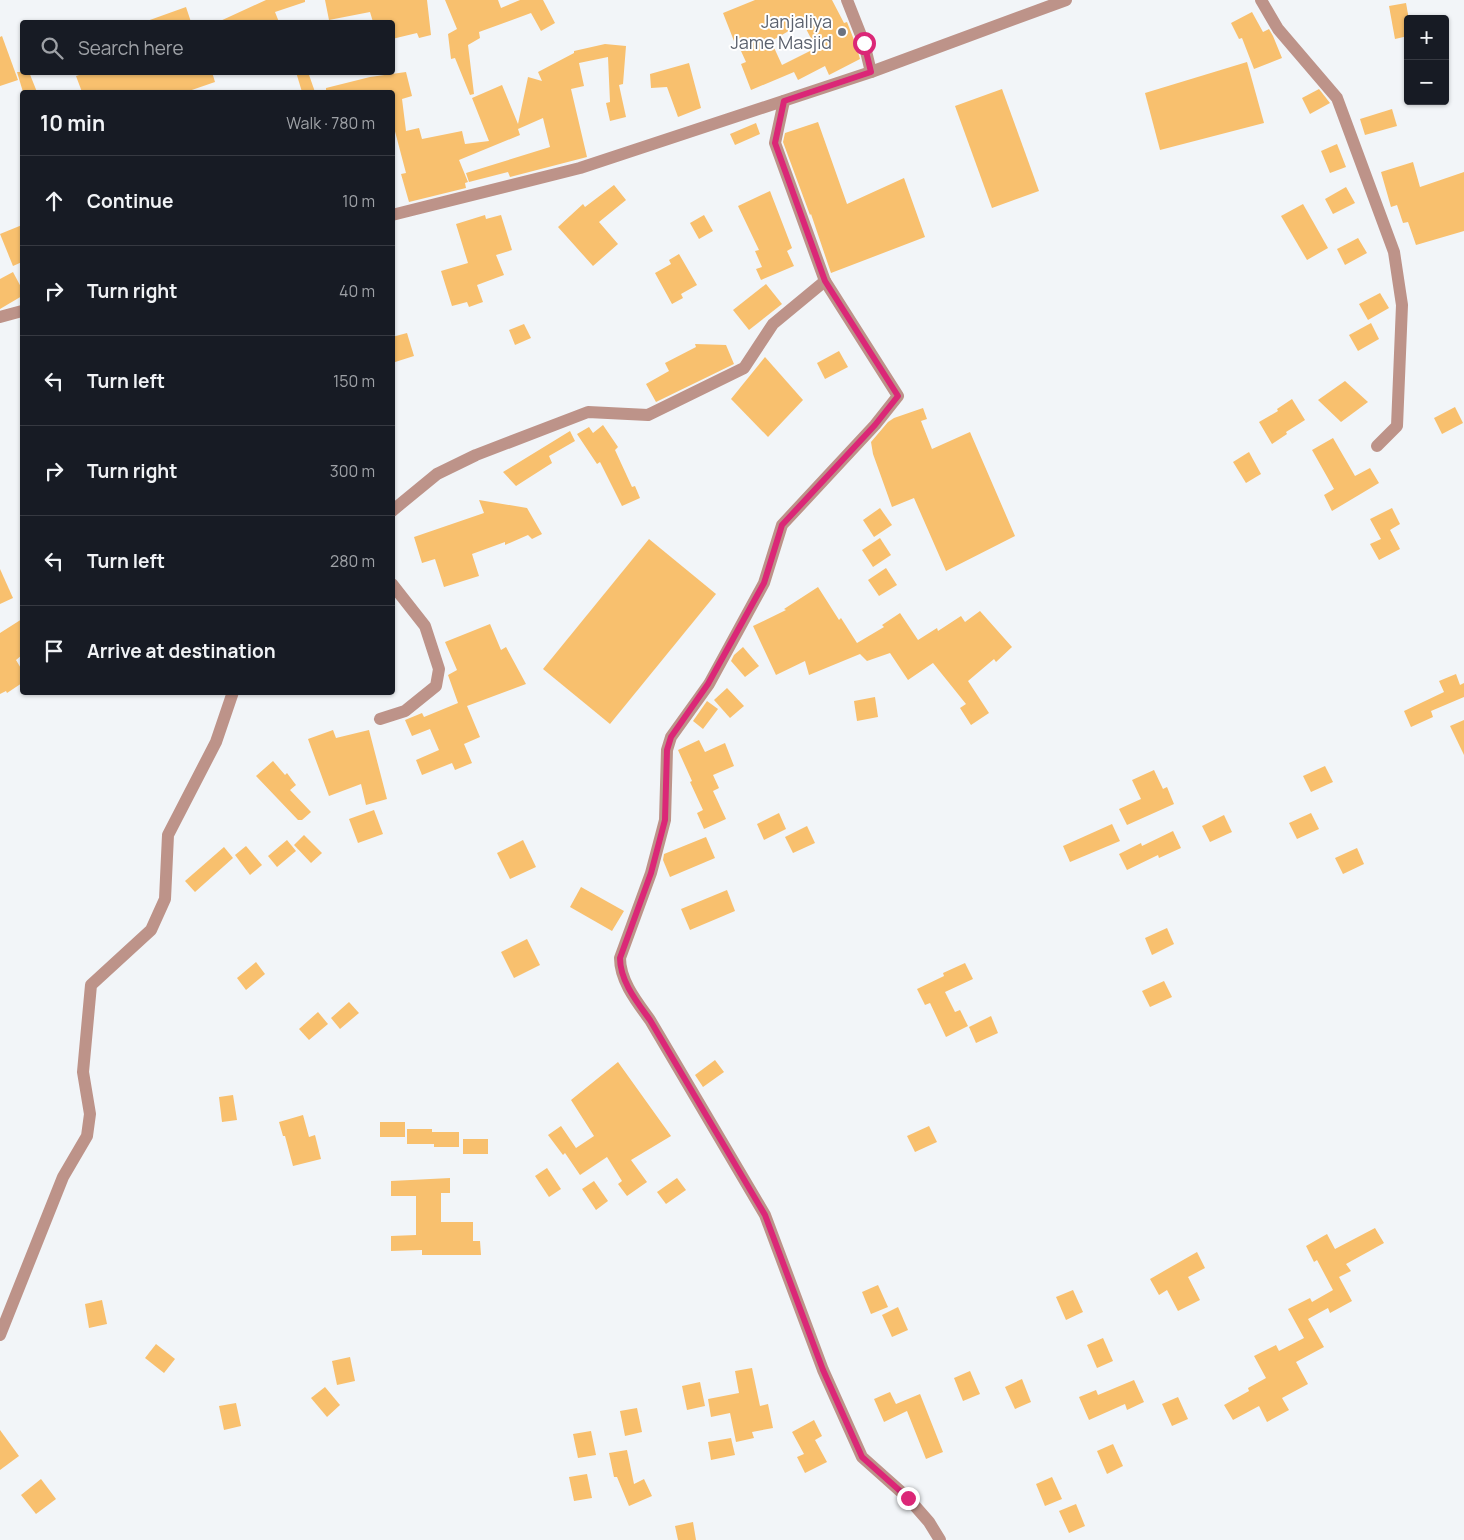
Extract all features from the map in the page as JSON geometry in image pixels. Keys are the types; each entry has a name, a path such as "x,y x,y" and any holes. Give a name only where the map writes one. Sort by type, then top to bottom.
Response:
{"street":[{"path":"847,0 864,43 871,72"},
{"path":"395,214 580,168 871,72 1066,0"},
{"path":"1261,0 1278,29 1336,98 1394,252 1402,305 1397,426 1377,446"},
{"path":"784,101 775,143 825,281 898,396 875,425 782,525 764,583 708,684 671,737 667,750 665,820 651,873 620,958 620,968 634,998 650,1020 765,1215 823,1370 862,1457 908,1498 929,1522 940,1540"},
{"path":"395,509 437,474 476,455 588,412 648,415 744,368 773,324 825,281"},
{"path":"0,317 20,312"},
{"path":"380,720 405,711 436,686 439,669 425,626 395,588"},
{"path":"0,1335 63,1178 86,1136 90,1114 83,1072 91,985 151,930 165,899 168,835 216,742 232,695"}],"building":[{"path":"266,0 305,0 305,2 275,12 278,20 222,20"},
{"path":"325,0 427,0 431,35 419,38 417,33 395,38 395,20 372,20 370,12 329,20"},
{"path":"445,0 498,0 501,8 520,0 543,0 555,23 541,31 531,13 479,32 480,38 468,45 474,94 470,95 455,58 451,59 448,34 457,29"},
{"path":"755,0 832,0 844,23 847,22 860,59 829,75 825,66 798,80 794,72 751,90 741,64 746,62 736,40 734,41 723,13","holes":["803,23 816,48 782,65 771,41"]},
{"path":"1406,3 1408,15 1404,15 1404,37 1395,39 1389,6"},
{"path":"186,7 190,20 150,20"},
{"path":"1252,12 1263,32 1269,29 1282,58 1254,69 1242,38 1239,39 1231,23"},
{"path":"2,36 18,80 0,86 0,37"},
{"path":"605,44 626,46 623,84 619,85 626,117 610,121 606,103 610,102 608,57 579,63 584,86 571,89 587,157 510,177 508,172 469,182 466,173 550,147 543,118 518,129 520,135 459,160 468,182 465,183 466,188 409,202 401,174 406,173 395,131 395,90 326,90 326,88 370,77 406,72 412,96 402,99 406,131 419,128 422,139 462,131 465,144 489,141 472,98 502,85 518,124 528,77 542,81 538,72 574,53 574,51"},
{"path":"1247,62 1264,123 1160,150 1145,93"},
{"path":"689,63 701,108 678,117 667,87 651,88 650,74"},
{"path":"17,72 20,72 20,75 30,75 36,90 22,90"},
{"path":"213,75 215,82 192,90 81,90 76,76"},
{"path":"297,75 309,75 314,90 301,90"},
{"path":"1002,89 1039,191 992,208 955,106"},
{"path":"1319,89 1330,103 1310,114 1302,98"},
{"path":"1392,109 1397,126 1365,135 1360,119"},
{"path":"818,122 847,204 904,178 925,237 831,273 811,214 783,142 785,133"},
{"path":"756,123 760,134 735,145 730,134"},
{"path":"1337,144 1346,167 1330,173 1321,151"},
{"path":"1413,162 1420,187 1464,172 1464,231 1416,245 1408,222 1403,223 1397,205 1391,207 1381,172"},
{"path":"614,185 626,200 599,222 618,244 593,266 558,227 583,204 585,207"},
{"path":"1346,187 1355,203 1333,214 1325,199"},
{"path":"770,191 792,248 787,251 794,266 761,280 756,269 762,267 755,251 759,250 738,206"},
{"path":"1303,204 1328,248 1307,260 1281,216"},
{"path":"485,215 486,219 501,215 512,250 496,255 504,275 477,285 483,302 469,307 467,302 452,306 441,271 468,263 456,224"},
{"path":"704,215 713,231 699,239 690,223"},
{"path":"20,226 20,263 13,266 0,234"},
{"path":"1358,238 1367,253 1345,265 1337,249"},
{"path":"679,254 697,285 681,294 683,298 672,304 655,273 671,264 669,260"},
{"path":"13,272 20,285 20,297 0,309 0,279"},
{"path":"766,284 782,304 749,330 733,310"},
{"path":"1380,293 1389,308 1368,320 1359,304"},
{"path":"1371,323 1379,339 1358,351 1349,335"},
{"path":"524,324 531,338 515,345 509,330"},
{"path":"407,333 414,356 395,362 395,336"},
{"path":"695,344 726,345 734,364 656,402 646,384 669,371 665,363 696,347"},
{"path":"839,351 848,367 825,379 817,363"},
{"path":"765,357 803,400 768,437 731,399"},
{"path":"1345,381 1368,402 1341,422 1318,400"},
{"path":"1292,399 1305,420 1272,444 1259,422 1278,411 1277,409"},
{"path":"1455,407 1463,423 1442,434 1434,418"},
{"path":"923,408 927,419 921,421 932,449 970,432 1015,536 946,571 914,498 892,507 873,454 871,442 888,422 894,418"},
{"path":"603,425 618,447 615,450 632,487 635,486 640,498 622,506 600,462 597,464 577,434 589,427 593,433"},
{"path":"570,431 575,441 549,456 552,463 516,486 503,472"},
{"path":"1333,438 1355,476 1370,468 1379,483 1332,511 1324,495 1334,489 1312,450"},
{"path":"1249,452 1261,474 1246,483 1233,462"},
{"path":"479,500 527,508 542,534 532,539 528,535 505,545 505,542 472,554 479,576 444,587 435,559 422,563 414,537 484,513"},
{"path":"880,508 892,525 874,537 863,520"},
{"path":"1392,508 1400,524 1390,530 1400,549 1379,560 1370,544 1381,539 1370,519"},
{"path":"880,538 891,555 873,567 862,550"},
{"path":"649,539 716,594 610,724 543,669"},
{"path":"886,568 897,585 879,596 868,580"},
{"path":"0,569 13,598 0,604"},
{"path":"818,587 839,620 841,618 857,643 884,627 882,625 900,613 918,640 937,628 938,631 961,616 965,622 980,611 1012,647 996,662 994,659 968,681 989,713 971,725 960,708 966,704 933,663 908,680 890,653 867,661 860,654 809,675 805,661 776,675 753,626 786,610 784,609"},
{"path":"20,620 20,657 16,660 20,667 20,684 7,693 6,691 0,694 0,633"},
{"path":"490,624 501,650 506,647 526,684 467,706 480,737 464,744 472,763 455,770 452,763 422,775 416,760 439,750 430,729 412,736 405,720 422,713 424,717 458,703 448,675 457,670 445,642"},
{"path":"743,647 759,666 745,677 731,661 734,655"},
{"path":"1456,674 1460,685 1464,683 1464,697 1431,711 1433,717 1411,727 1404,711 1444,692 1439,681"},
{"path":"727,688 744,706 730,718 714,700"},
{"path":"875,697 878,717 857,721 854,701"},
{"path":"707,701 718,709 703,729 693,721"},
{"path":"1464,720 1464,755 1450,726"},
{"path":"333,730 336,738 369,730 387,799 366,805 361,784 329,796 308,739"},
{"path":"699,740 705,752 725,743 734,766 713,775 719,788 713,791 726,819 704,829 697,813 703,810 678,750"},
{"path":"273,761 285,775 287,773 296,785 290,790 311,812 302,820 298,820 256,776"},
{"path":"1325,766 1333,782 1311,792 1303,776"},
{"path":"1154,770 1163,789 1167,787 1174,804 1127,825 1119,809 1141,799 1132,780"},
{"path":"374,810 383,834 358,843 349,819"},
{"path":"779,813 786,829 764,840 757,824"},
{"path":"1311,813 1319,829 1297,839 1289,823"},
{"path":"1224,815 1232,832 1210,842 1202,826"},
{"path":"1112,824 1120,841 1070,862 1063,846"},
{"path":"807,826 815,843 793,853 785,837"},
{"path":"1173,831 1181,848 1159,858 1158,855 1127,870 1119,854 1141,843 1142,846"},
{"path":"304,835 322,853 311,863 294,845"},
{"path":"706,837 715,858 670,877 663,860 664,854"},
{"path":"287,840 296,851 277,867 268,856"},
{"path":"523,840 536,867 510,879 497,853"},
{"path":"246,846 262,865 250,875 235,855"},
{"path":"224,847 233,858 195,892 185,881"},
{"path":"1357,848 1364,864 1343,874 1335,858"},
{"path":"581,887 624,911 612,931 570,907"},
{"path":"727,890 735,911 690,930 681,909"},
{"path":"1167,928 1174,944 1152,955 1145,938"},
{"path":"527,939 540,965 514,978 501,952"},
{"path":"256,962 265,974 246,990 237,978"},
{"path":"965,963 973,979 945,992 955,1012 960,1010 968,1026 946,1037 930,1003 925,1005 917,989 944,976 943,973"},
{"path":"1164,981 1172,997 1150,1007 1142,991"},
{"path":"349,1002 359,1013 340,1029 331,1018"},
{"path":"318,1012 328,1024 309,1040 299,1029"},
{"path":"991,1016 998,1033 976,1043 969,1027"},
{"path":"715,1060 724,1072 703,1087 695,1075"},
{"path":"618,1062 671,1136 631,1160 647,1182 627,1196 618,1184 622,1181 607,1157 580,1175 565,1153 563,1155 548,1135 561,1126 576,1148 594,1136 571,1100"},
{"path":"233,1095 237,1120 222,1122 219,1097"},
{"path":"303,1115 309,1137 315,1135 321,1159 293,1166 279,1122"},
{"path":"380,1122 405,1122 405,1137 380,1137"},
{"path":"929,1126 937,1142 915,1152 907,1136"},
{"path":"407,1129 432,1129 432,1132 459,1132 459,1147 434,1147 434,1144 407,1144"},
{"path":"463,1139 488,1139 488,1154 463,1154"},
{"path":"547,1168 561,1189 549,1197 535,1176"},
{"path":"450,1178 450,1193 441,1193 441,1222 473,1222 473,1241 480,1241 481,1255 422,1255 422,1250 391,1251 391,1236 416,1235 416,1196 391,1196 391,1181"},
{"path":"677,1178 686,1190 666,1204 657,1192"},
{"path":"594,1181 608,1201 596,1210 582,1189"},
{"path":"1375,1228 1384,1243 1346,1264 1351,1271 1339,1277 1352,1301 1330,1313 1328,1308 1308,1319 1324,1347 1296,1362 1308,1384 1282,1398 1289,1410 1267,1422 1259,1406 1233,1420 1224,1405 1249,1391 1248,1388 1266,1378 1254,1356 1276,1345 1279,1351 1304,1338 1288,1309 1310,1298 1312,1302 1333,1290 1317,1260 1314,1262 1306,1246 1327,1234 1335,1249"},
{"path":"1197,1252 1205,1268 1188,1277 1200,1300 1178,1311 1167,1290 1159,1295 1150,1279"},
{"path":"878,1285 888,1307 871,1314 862,1292"},
{"path":"1073,1290 1083,1312 1066,1320 1056,1297"},
{"path":"102,1300 107,1324 89,1328 85,1304"},
{"path":"898,1307 908,1330 892,1337 882,1315"},
{"path":"1103,1338 1113,1361 1097,1368 1087,1345"},
{"path":"156,1344 175,1359 164,1373 145,1358"},
{"path":"350,1357 355,1381 337,1385 332,1361"},
{"path":"752,1368 760,1406 768,1404 773,1428 752,1432 754,1438 736,1442 730,1413 711,1417 708,1399 739,1393 735,1371"},
{"path":"970,1371 980,1394 963,1401 954,1378"},
{"path":"1022,1379 1031,1402 1015,1409 1005,1387"},
{"path":"1134,1380 1144,1402 1127,1410 1125,1404 1089,1420 1079,1397 1096,1390 1098,1395"},
{"path":"700,1382 705,1406 687,1410 682,1386"},
{"path":"325,1387 340,1405 327,1417 311,1398"},
{"path":"890,1392 896,1404 920,1394 943,1452 926,1459 907,1411 884,1422 874,1399"},
{"path":"1178,1397 1188,1419 1172,1426 1162,1404"},
{"path":"236,1403 241,1426 224,1430 219,1406"},
{"path":"637,1408 642,1432 625,1436 620,1411"},
{"path":"814,1420 822,1436 815,1440 827,1462 805,1473 797,1457 804,1454 792,1432"},
{"path":"0,1430 19,1456 0,1470"},
{"path":"591,1431 596,1455 578,1458 573,1434"},
{"path":"731,1438 735,1455 711,1460 708,1442"},
{"path":"1113,1444 1123,1466 1107,1474 1097,1451"},
{"path":"627,1450 634,1484 644,1479 652,1496 629,1506 617,1477 614,1477 609,1453"},
{"path":"587,1474 592,1498 574,1501 569,1477"},
{"path":"1052,1477 1062,1499 1045,1506 1036,1484"},
{"path":"41,1479 56,1499 36,1514 21,1495"},
{"path":"1076,1504 1085,1526 1069,1533 1059,1511"},
{"path":"693,1522 696,1540 678,1540 675,1526"}],"place":[{"name":"Janjaliya Jame Masjid","path":"842,32"}],"route":[{"path":"864,43 871,72 784,101 775,143 825,281 898,396 875,425 782,525 764,583 708,684 671,737 667,750 665,820 651,873 620,958 620,968 634,998 650,1020 765,1215 823,1370 862,1457 908,1498"}]}
